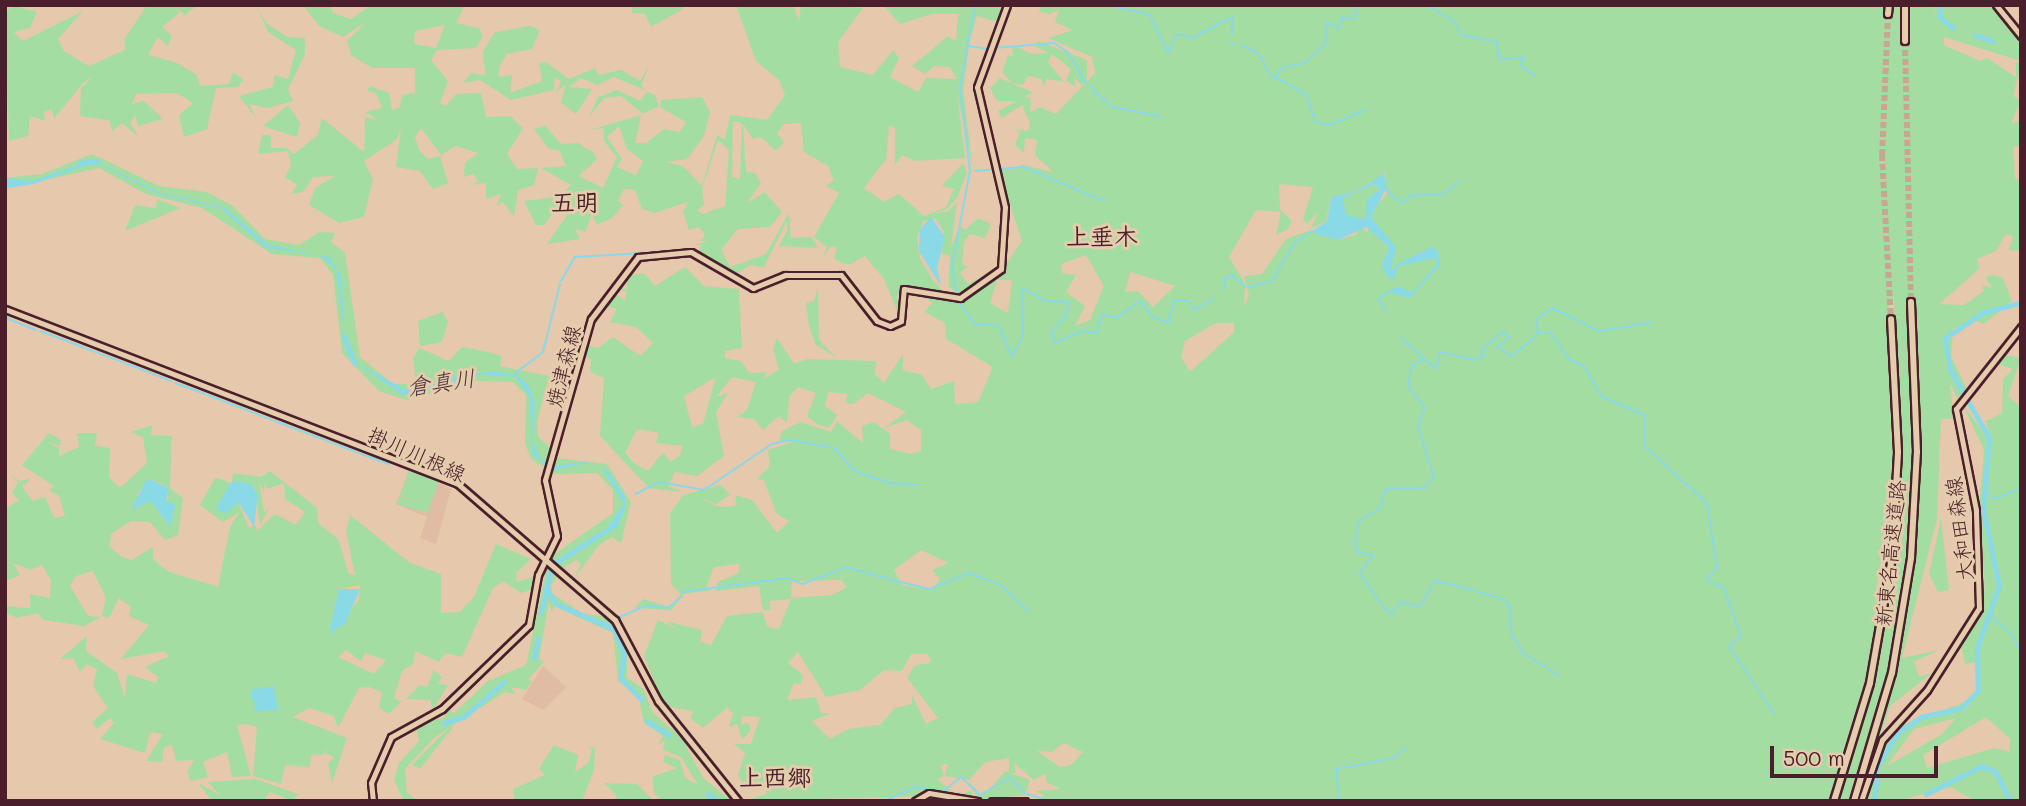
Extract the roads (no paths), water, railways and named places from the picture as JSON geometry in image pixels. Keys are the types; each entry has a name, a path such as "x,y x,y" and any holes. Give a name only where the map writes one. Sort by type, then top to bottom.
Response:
{"highway":[{"path":"1888,14 1889,5"},
{"path":"1905,5 1905,41"},
{"name":"新東名高速道路","path":"1854,801 1895,659 1916,486 1912,302"},
{"name":"新東名高速道路","path":"1834,801 1870,683 1892,557 1898,452 1892,319"}],"main road":[{"name":"焼津森線","path":"373,801 371,783 391,737 442,709 522,636 545,563 557,536 545,491 547,472 593,312 640,256 695,253 752,288 785,275 841,275 884,326 899,324 900,294 908,287 957,298 1004,265 1007,223 977,89 1007,5"},
{"path":"1996,5 2021,36"},
{"name":"掛川川根線","path":"5,309 451,481 558,574 614,618 658,702 738,801"},
{"name":"大和田森線","path":"1861,801 1882,740 1927,690 1981,600 1976,510 1956,419 1959,400 1990,372 2021,327"},
{"path":"915,801 929,793 977,801"},
{"path":"992,801 1025,801"}],"water":[{"path":"93,160 161,193 224,207 268,245 318,255 266,248 221,208 159,194 95,162 34,184 5,188 5,178 32,181"},
{"path":"1384,173 1387,187 1371,217 1396,247 1390,273 1397,264 1432,247 1438,251 1440,265 1410,298 1387,292 1399,286 1412,293 1437,264 1435,258 1398,266 1394,279 1388,278 1382,266 1389,247 1366,227 1338,240 1311,232 1327,221 1331,197 1357,191","holes":["1375,184 1380,189 1367,199 1365,219 1346,215 1343,198"]},
{"path":"931,217 945,237 937,268 941,286 919,251 920,229"},
{"path":"319,255 329,257 341,276 345,340 336,269"},
{"path":"353,361 406,390 467,374 495,371 518,376 528,385 535,404 532,439 539,457 551,466 586,462 600,467 587,463 553,470 532,454 530,398 516,377 482,374 403,395"},
{"path":"602,468 607,470 625,497 625,509 619,522 603,534 624,504"},
{"path":"147,478 169,488 166,500 175,504 170,527 151,501 131,510"},
{"path":"232,481 251,484 258,495 254,527 239,503 224,514 216,508"},
{"path":"339,589 360,589 345,624 332,631 336,634 329,632"},
{"path":"274,686 278,710 256,711 250,690"}],"waterway":[{"path":"975,5 960,89 970,171 952,266 958,302 975,324 998,325 1012,356 1023,336 1022,288 1045,301 1068,302 1067,314 1052,331 1054,343 1081,331 1096,333 1102,314 1116,318 1140,301 1152,316 1168,323 1174,300 1188,301 1194,310 1215,298"},
{"path":"1109,5 1150,15 1168,53 1177,34 1192,38 1232,17 1232,35"},
{"path":"1275,78 1282,67 1305,63 1325,44 1327,22 1339,28 1342,17 1355,19 1356,5"},
{"path":"1427,5 1457,24 1461,35 1497,42 1499,59 1525,57 1520,65 1535,76"},
{"path":"1940,5 1940,17 1953,28"},
{"path":"1975,35 1993,41"},
{"path":"1229,41 1235,45"},
{"path":"994,48 1054,43 1068,52 1086,83"},
{"path":"1242,45 1258,53 1270,75 1305,94 1316,122 1330,125 1366,110"},
{"path":"969,46 989,49"},
{"path":"1091,87 1112,107 1161,116"},
{"name":"倉真川","path":"79,163 97,161"},
{"path":"975,171 1023,167 1105,201"},
{"path":"1385,189 1401,203 1412,195 1444,194 1460,180"},
{"path":"1248,287 1272,281 1295,242 1310,232"},
{"path":"561,281 575,257 660,252"},
{"path":"1224,291 1225,278 1232,275 1246,287"},
{"path":"514,374 543,352 560,284"},
{"path":"1387,311 1378,300 1389,291"},
{"path":"1874,801 1878,765 1899,732 1921,717 1961,708 1978,691 1977,648 1999,586 1983,509 1989,438 1950,370 1945,338 1984,312 2021,303"},
{"path":"1538,333 1536,319 1553,308 1599,331 1652,322"},
{"path":"6,318 36,330"},
{"path":"40,331 138,368"},
{"path":"1481,350 1504,331 1509,337 1497,347 1512,356 1539,333 1551,333 1569,359 1584,366 1601,396 1644,415 1644,446 1707,503 1717,569 1706,579 1724,588 1741,636 1729,646 1775,715"},
{"name":"倉真川","path":"344,336 355,363"},
{"path":"1401,338 1436,369 1440,352 1474,360 1484,356 1482,351"},
{"path":"1382,605 1360,573 1373,555 1357,552 1355,541 1359,521 1379,509 1386,489 1424,488 1434,477 1418,426 1425,408 1408,387 1412,365 1424,359"},
{"path":"140,369 172,381"},
{"path":"175,383 205,394"},
{"path":"208,395 272,420"},
{"path":"275,421 359,453"},
{"path":"636,494 659,482 704,490 772,444 791,440 834,448 855,471 890,483 918,485"},
{"path":"361,454 389,464"},
{"path":"1984,488 1993,499 2021,489"},
{"name":"倉真川","path":"541,613 552,565 615,525"},
{"path":"682,592 787,578 803,584 846,567 899,582"},
{"path":"901,582 930,589 969,573 1001,585 1029,612"},
{"path":"1383,606 1391,614 1401,602 1420,607 1435,580 1500,598 1509,604 1511,633 1523,653 1560,676"},
{"path":"546,588 557,604 614,629 624,654 621,678 642,700"},
{"path":"650,606 668,608 682,596"},
{"path":"618,618 647,605"},
{"path":"1990,615 2013,636 2021,654"},
{"path":"605,623 609,620"},
{"name":"倉真川","path":"534,658 538,639"},
{"name":"倉真川","path":"444,723 464,717 504,682"},
{"path":"647,721 669,735"},
{"path":"1339,801 1336,769 1394,758 1406,747"},
{"path":"1926,794 1982,766 1996,772 2011,801"},
{"path":"884,801 916,787 942,792 961,777 980,795 1010,778 1025,793"},
{"path":"708,794 718,801"},
{"path":"1027,794 1050,801"}],"tunnel":[{"path":"1888,14 1882,155 1891,319"},
{"path":"1905,41 1911,302"}],"district":[{"name":"五明","path":"575,202"},
{"name":"上垂木","path":"1102,236"},
{"name":"上西郷","path":"775,777"}]}
